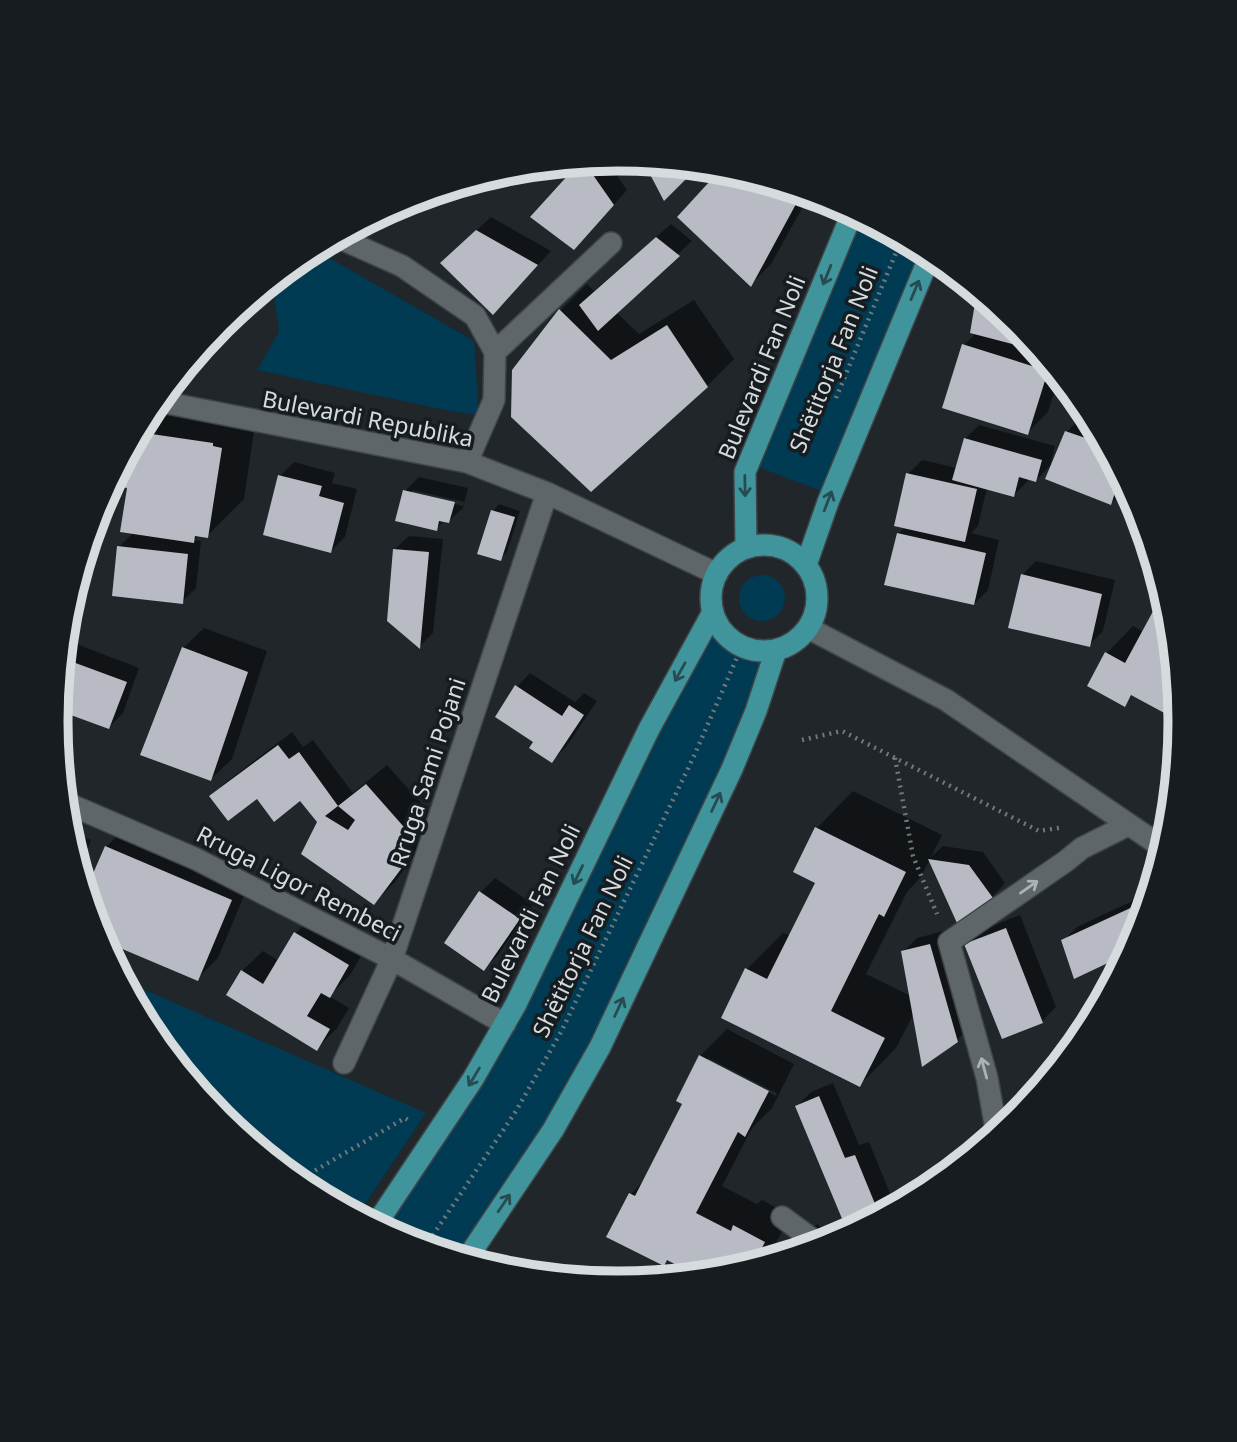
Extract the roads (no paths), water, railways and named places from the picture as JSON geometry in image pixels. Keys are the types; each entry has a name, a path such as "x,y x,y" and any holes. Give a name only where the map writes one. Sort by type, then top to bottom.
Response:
{"main road":[{"name":"Bulevardi Fan Noli","path":"746,547 745,472 849,222"},
{"path":"806,565 828,502 926,265"},
{"path":"773,545 786,549 806,565 813,575 817,603 814,616 800,638 776,650 762,651 742,646 726,635 718,625 713,612 712,586 724,562 735,554 746,547 773,545"},
{"name":"Bulevardi Fan Noli","path":"381,1217 473,1079 505,1024 649,729 713,612"},
{"path":"472,1252 553,1130 600,1047 732,769 756,711 776,650"}],"street":[{"path":"347,242 402,266 475,316 495,352 494,400 467,462"},
{"path":"495,352 611,243"},
{"name":"Bulevardi Republika","path":"169,404 467,462 547,493 717,574"},
{"name":"Rruga Sami Pojani","path":"344,1063 392,959 547,493"},
{"path":"808,628 946,700 1155,842"},
{"name":"Rruga Ligor Rembeci","path":"75,807 196,859 392,959 505,1024"},
{"path":"995,1122 986,1078 949,943 1082,848 1128,825"},
{"path":"782,1217 809,1237"}]}
